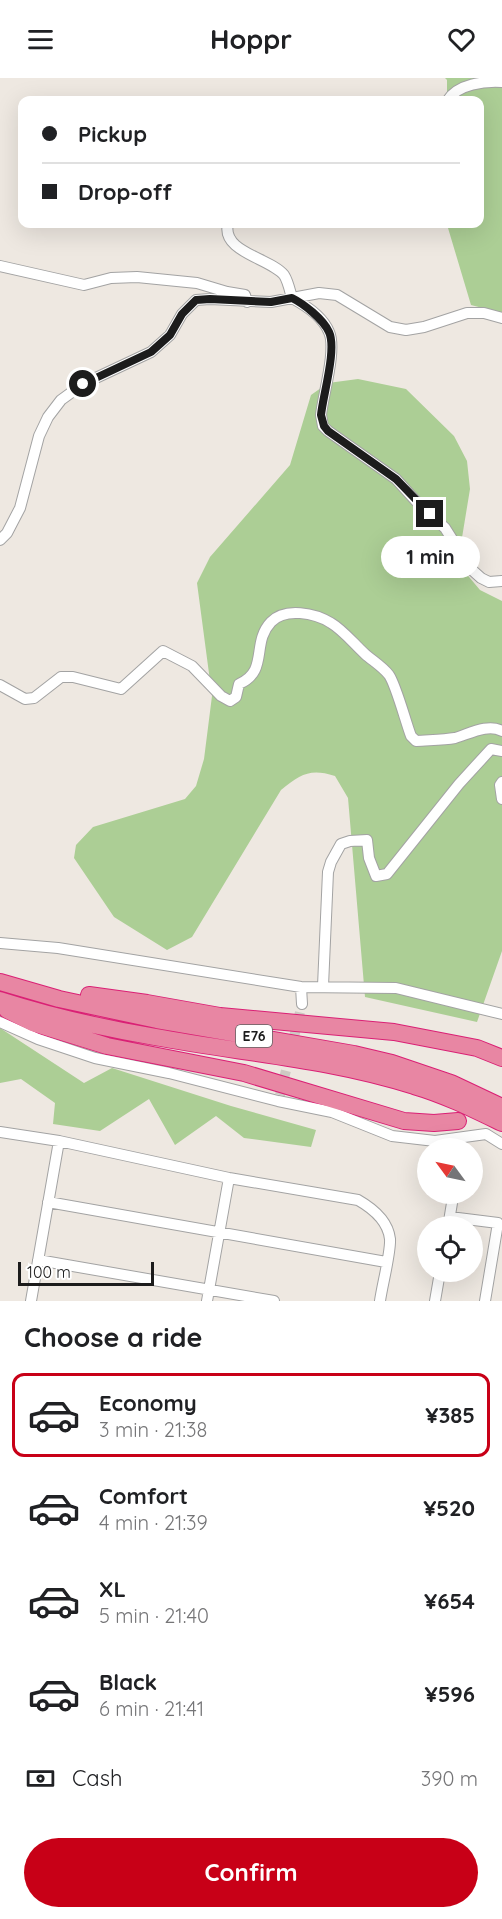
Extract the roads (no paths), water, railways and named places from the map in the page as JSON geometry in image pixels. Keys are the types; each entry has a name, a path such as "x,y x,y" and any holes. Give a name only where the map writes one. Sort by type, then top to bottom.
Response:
{"highway":[{"path":"0,975 78,994 220,1016 394,1032 477,1048 502,1058"},
{"name":"E76","path":"0,982 59,999 113,1011 354,1054 392,1063 451,1083 502,1107"},
{"name":"E76","path":"0,1000 154,1037 252,1051 368,1073 445,1097 502,1123"},
{"path":"0,1007 33,1023 107,1046 244,1073 404,1121 434,1123 458,1121"}],"street":[{"path":"451,96 461,88 502,82"},
{"path":"227,228 230,240 245,252 273,266 285,276 292,298 305,305 330,332 331,349 321,415 324,426 396,479 445,528 471,569 481,578 489,582 502,581"},
{"path":"0,266 84,285 111,278 137,277 197,283 245,295 247,302"},
{"path":"0,540 7,533 20,508 39,436 48,417 61,400 83,384 151,352 170,335 182,314 196,300 271,302 319,293 337,295 390,327 406,330 424,327 467,313 484,313 502,318"},
{"path":"0,685 25,699 34,698 61,677 73,677 121,689 163,651 192,666 221,696 230,701 236,697 239,684 248,681 257,669 258,651 272,621 291,612 312,615 332,623 390,676 411,736 416,741 453,738 496,728 502,731"},
{"path":"324,986 328,872 340,844 367,840 369,858 376,876 387,874 459,784 491,749 502,751"},
{"path":"502,782 500,785 502,799"},
{"path":"0,943 58,948 301,987 396,988 502,1014"},
{"path":"301,987 302,1004"},
{"path":"0,1022 38,1039 95,1058 279,1098 332,1112 392,1136 435,1141 486,1134 502,1144"},
{"path":"0,1134 59,1141 229,1178 358,1200 371,1207 387,1230 390,1240 380,1301"},
{"path":"31,1301 59,1141"},
{"path":"208,1295 229,1178"},
{"path":"48,1202 386,1262"},
{"path":"483,1223 498,1223 485,1301"},
{"path":"38,1260 208,1295 274,1301"},
{"path":"435,1301 438,1282"}],"tunnel":[{"path":"280,1095 302,1004"}]}
